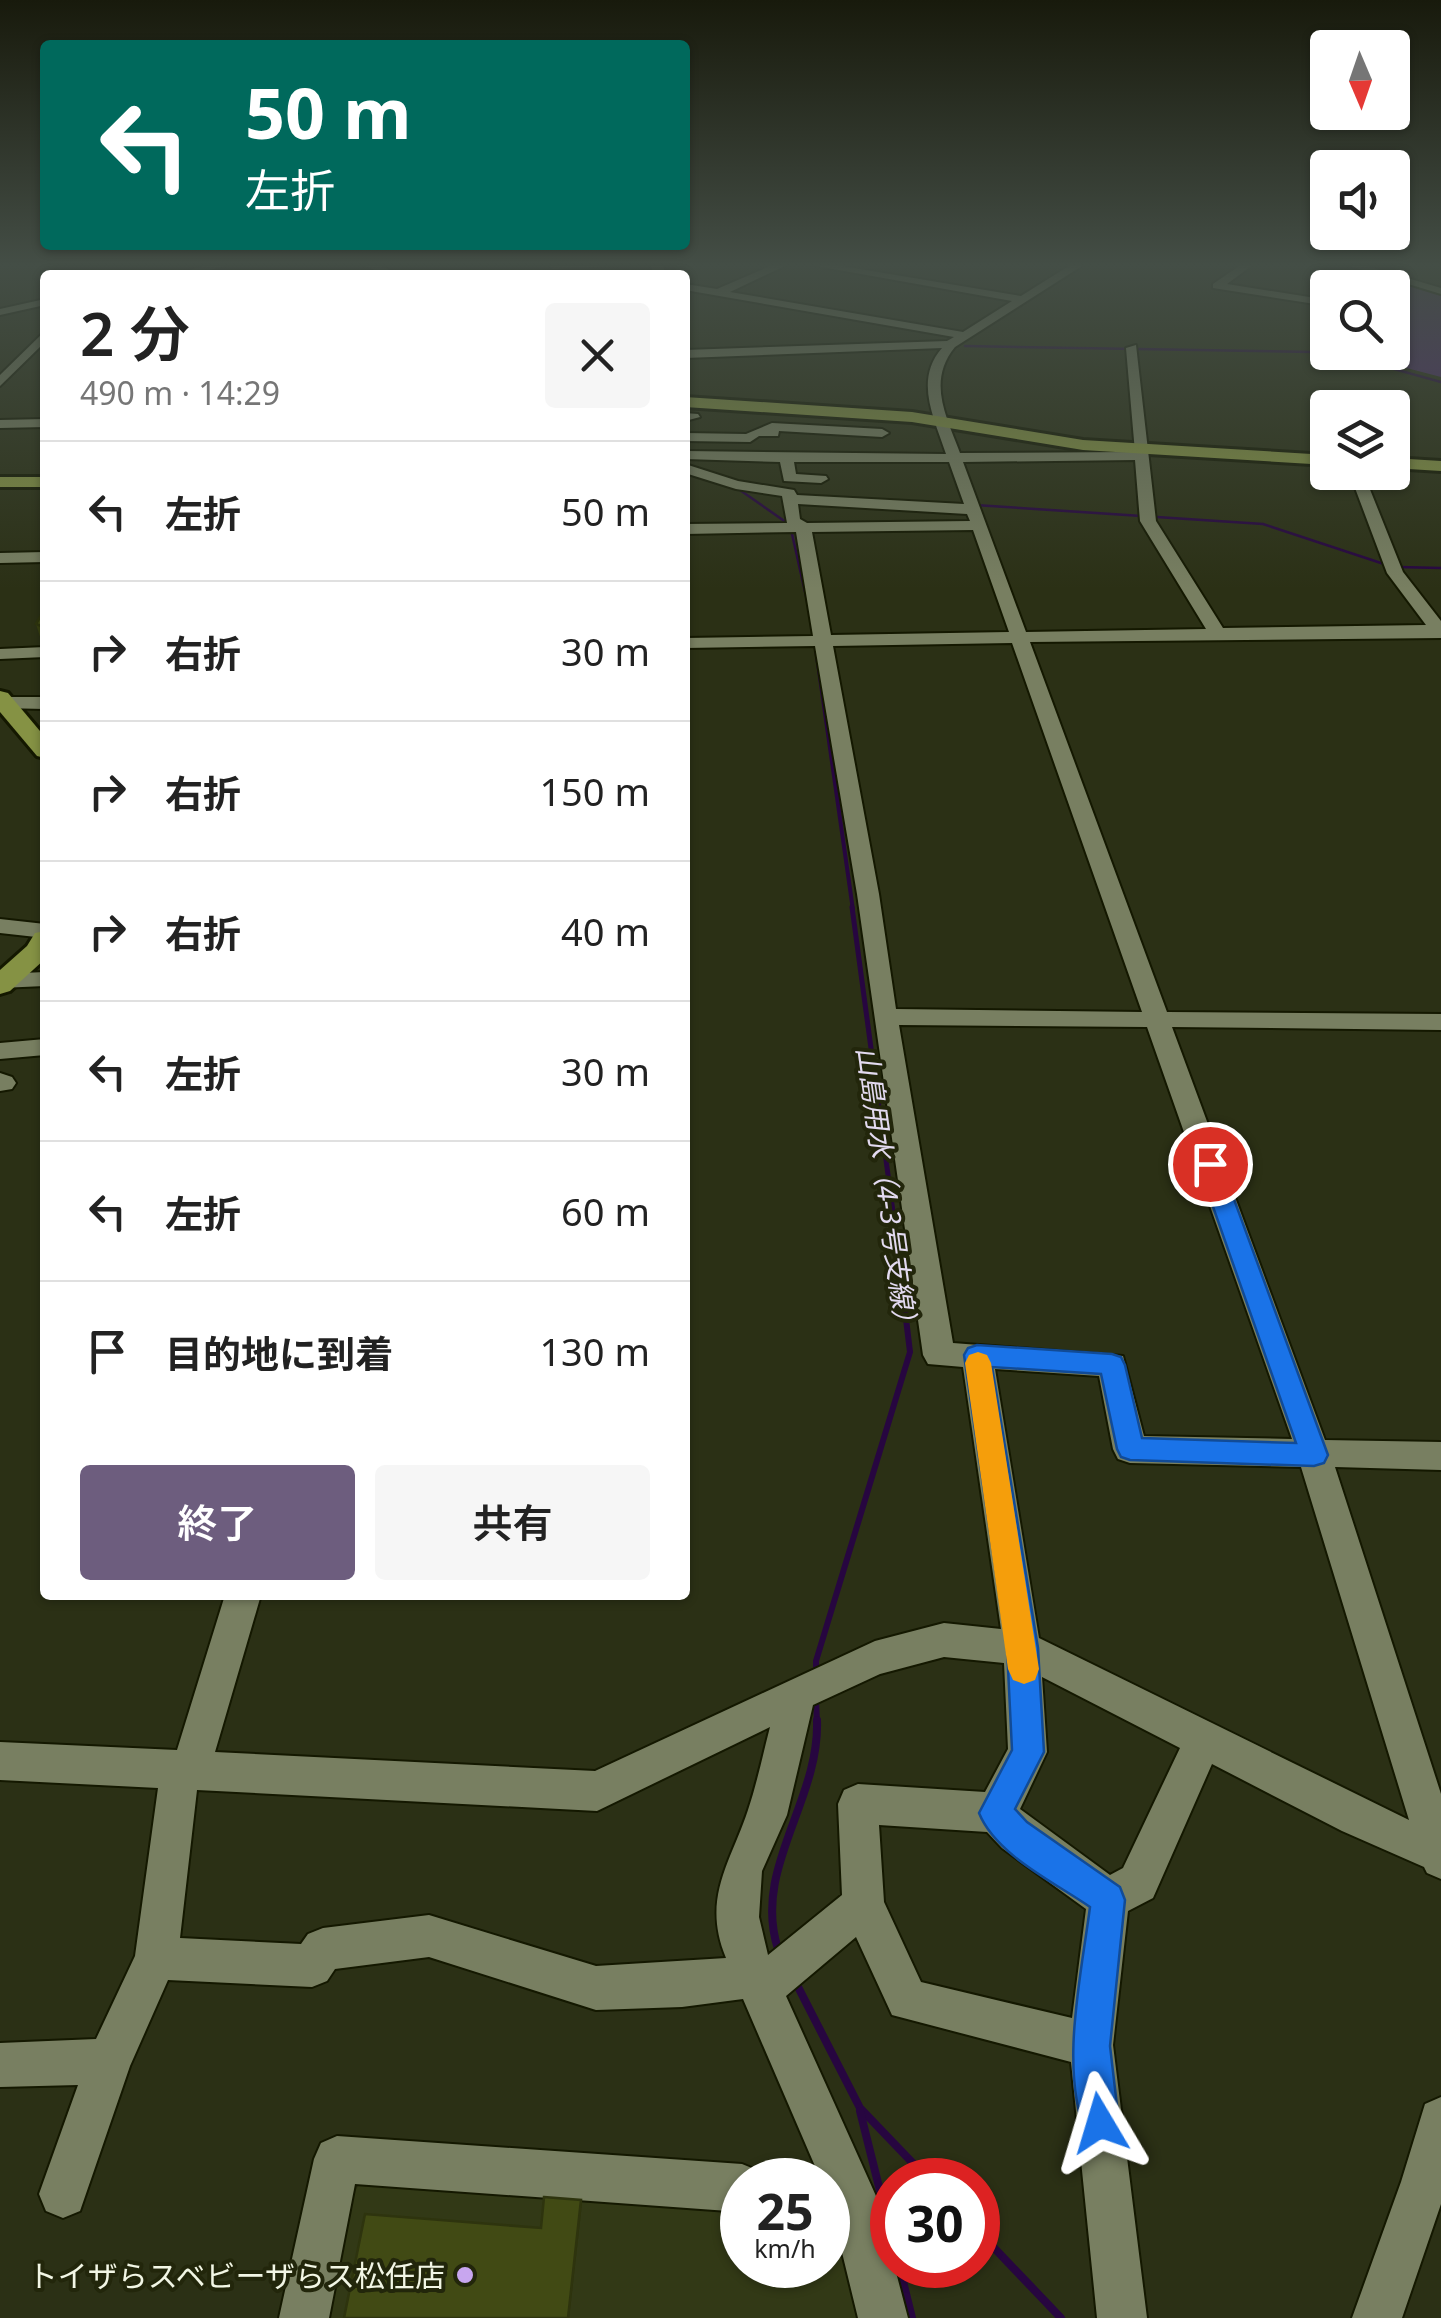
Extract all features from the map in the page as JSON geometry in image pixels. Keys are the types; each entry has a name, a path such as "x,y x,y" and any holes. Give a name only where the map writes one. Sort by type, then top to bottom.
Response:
{"main road":[{"path":"690,410 769,406 885,414 1047,441 1142,452 1310,459"},
{"path":"1410,464 1441,466"},
{"path":"0,482 40,482"},
{"path":"2,700 40,745"},
{"path":"2,982 40,948"}],"street":[{"path":"934,372 932,384 942,421 1354,1572 1440,1855"},
{"path":"1134,372 1148,516 1217,633"},
{"path":"769,406 776,444 789,478 822,490 841,481"},
{"path":"859,492 882,433 885,414"},
{"path":"0,424 40,423"},
{"path":"690,445 728,450 776,444 821,430 882,433"},
{"path":"821,430 822,490"},
{"path":"728,450 755,432 776,444 824,458 1142,452"},
{"path":"690,485 714,480 730,471 728,450"},
{"path":"690,470 714,480 790,496 822,490 859,492 974,511"},
{"path":"1363,490 1393,568 1440,631"},
{"path":"790,496 886,1017 939,1355 1112,1365 1130,1449 1441,1456"},
{"path":"690,529 796,527 974,511"},
{"path":"0,558 40,556"},
{"path":"22,653 37,630"},
{"path":"690,643 1440,631"},
{"path":"0,654 40,652"},
{"path":"2,700 40,703"},
{"path":"0,926 40,930"},
{"path":"2,982 40,979"},
{"path":"886,1017 1441,1022"},
{"path":"0,1051 40,1047"},
{"path":"977,1355 1022,1648 1028,1752 996,1813"},
{"path":"63,2194 109,2062 156,1958 184,1770 241,1600"},
{"path":"0,1760 597,1791 875,1658 944,1640 1022,1648 1356,1818 1440,1855"},
{"path":"811,1688 742,1870 738,1917 744,1951 773,1975 829,2158"},
{"path":"1108,1900 1138,1883 1204,1738"},
{"path":"1091,2046 907,2000 863,1904 858,1804 996,1813 1016,1834 1108,1900"},
{"path":"1108,1900 1091,2046 1122,2318"},
{"path":"156,1958 312,1966 323,1949 429,1936 596,1988 773,1975 863,1904"},
{"path":"0,2065 109,2062"},
{"path":"1377,2318 1425,2182 1441,2120"},
{"path":"304,2318 336,2159 720,2186"},
{"path":"850,2224 883,2318"}],"shaded area":[{"path":"366,2177 720,2203 720,2288 850,2288 850,2260 862,2318 322,2318 343,2205"}],"building":[{"name":"トイザらスベビーザらス松任店","path":"544,2197 581,2200 568,2318 344,2318 365,2214 541,2228"}],"waterway":[{"path":"1406,372 1441,382"},
{"name":"山島用水（4-3号支線）","path":"716,483 737,488 790,525 808,605"},
{"path":"821,497 845,498"},
{"path":"975,505 1263,524 1387,565"},
{"path":"1398,567 1441,568"},
{"name":"山島用水（4-3号支線）","path":"813,626 815,637"},
{"name":"山島用水（4-3号支線）","path":"814,635 853,910"},
{"name":"山島用水（4-3号支線）","path":"852,907 900,1264"},
{"name":"山島用水（4-3号支線）","path":"816,1674 816,1661 910,1352 899,1261"},
{"name":"山島用水（4-3号支線）","path":"816,1700 817,1721"},
{"name":"山島用水（4-3号支線）","path":"778,1949 772,1920 774,1891 809,1779 817,1721"},
{"name":"山島用水（4-3号支線）","path":"795,1981 860,2108 908,2158"},
{"path":"860,2111 872,2158"},
{"name":"山島用水（4-3号支線）","path":"1000,2254 1061,2318"},
{"path":"905,2288 912,2318"}],"slow traffic":[{"path":"978,1363 1024,1669"}],"place":[{"name":"トイザらスベビーザらス松任店","path":"465,2275"}],"route":[{"path":"1100,2123 1091,2046 1108,1900 1016,1834 996,1813 1028,1752 1022,1648 977,1355 1112,1365 1130,1449 1314,1455 1210,1164"}]}
